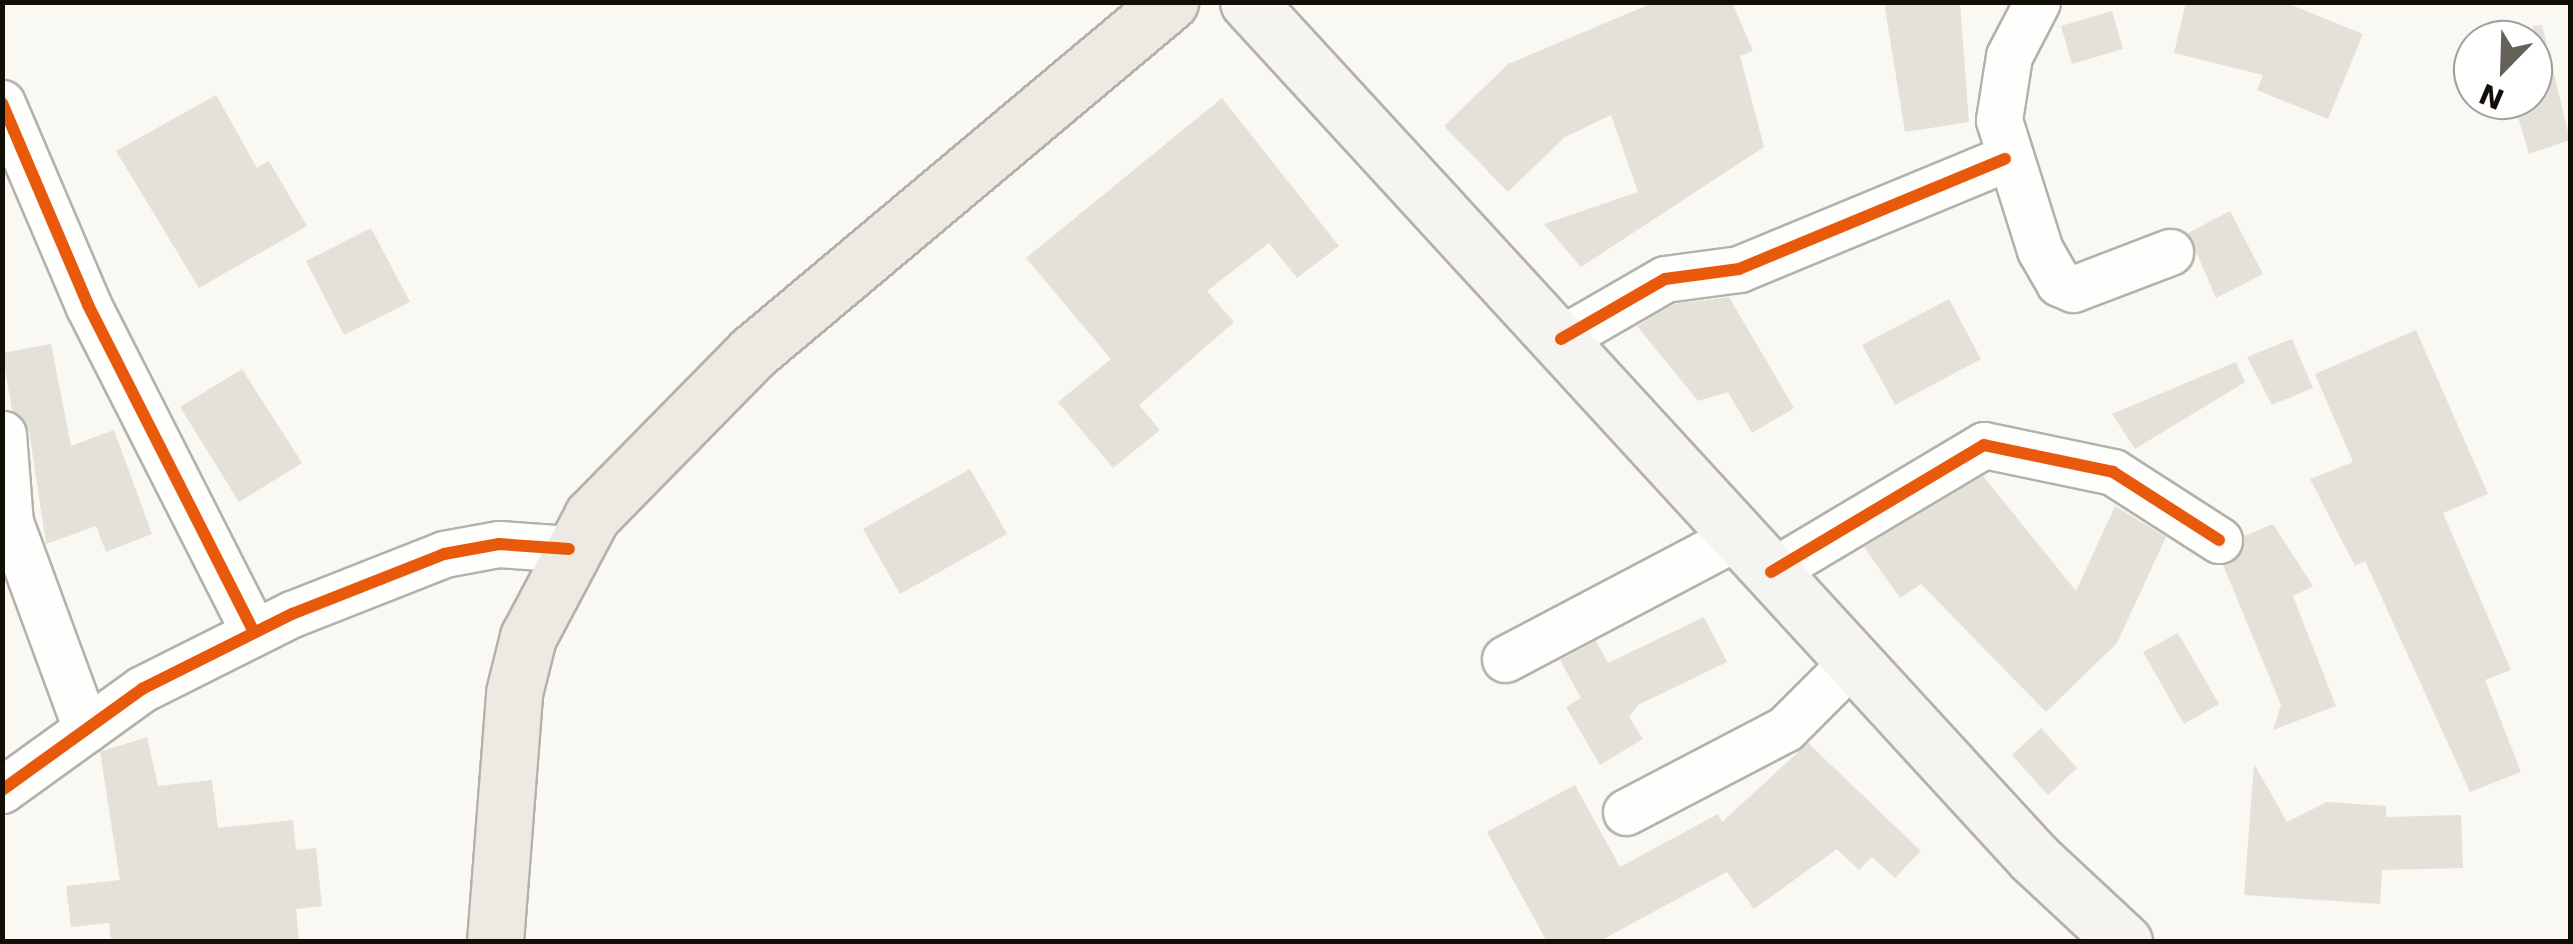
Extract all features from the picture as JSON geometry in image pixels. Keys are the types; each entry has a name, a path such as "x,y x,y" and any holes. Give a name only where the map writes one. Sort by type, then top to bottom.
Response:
{"main road":[{"path":"494,942 514,693 528,637 570,549 652,447 752,352 1170,2"},
{"path":"1248,2 1562,339 1852,662 2124,942"}],"street":[{"path":"2037,2 2000,93 2005,159 2058,284 2085,288 2170,252"},
{"path":"2,102 88,305 254,632"},
{"path":"1562,339 1666,279 1739,270 2005,159"},
{"path":"3,434 10,522 86,729"},
{"path":"1505,659 1754,554 1984,445 2113,472 2219,540"},
{"path":"2,790 142,689 254,632 444,554 499,544 570,549"},
{"path":"1626,812 1785,728 1852,662"}],"building":[{"path":"1655,2 1732,2 1753,51 1740,56 1764,147 1581,267 1544,224 1638,192 1611,115 1565,137 1508,192 1444,126 1508,64"},
{"path":"1884,2 1960,2 1969,122 1905,132"},
{"path":"2186,2 2284,2 2363,34 2328,119 2257,90 2263,75 2174,53"},
{"path":"2112,11 2123,49 2072,64 2061,26"},
{"path":"2553,70 2570,140 2529,154 2519,120 2553,120"},
{"path":"216,95 257,168 269,161 307,226 199,288 116,151"},
{"path":"1222,98 1339,246 1297,278 1269,243 1207,291 1234,322 1139,405 1160,430 1113,468 1058,402 1111,359 1026,258"},
{"path":"2230,211 2263,274 2216,298 2188,233"},
{"path":"371,228 410,302 344,335 306,261"},
{"path":"1729,297 1794,408 1752,433 1728,392 1698,401 1637,326 1674,304"},
{"path":"1949,299 1981,359 1895,405 1862,345"},
{"path":"2416,330 2488,494 2443,513 2511,670 2485,680 2521,772 2470,792 2365,561 2355,566 2310,479 2353,462 2315,374"},
{"path":"2292,339 2313,388 2272,405 2247,357"},
{"path":"51,344 71,446 114,430 152,534 106,552 96,526 46,544 29,431 12,410 2,353"},
{"path":"2236,362 2245,382 2135,449 2112,414"},
{"path":"242,369 302,463 239,502 180,407"},
{"path":"970,469 1007,534 900,594 863,529"},
{"path":"1983,476 2076,591 2115,506 2166,537 2117,643 2046,712 1921,584 1900,598 1864,547"},
{"path":"2273,524 2313,586 2293,596 2336,706 2273,730 2281,705 2223,565 2240,555 2244,536"},
{"path":"1704,617 1727,662 1638,705 1629,717 1643,739 1600,765 1566,707 1581,698 1560,660 1596,641 1608,663"},
{"path":"2178,633 2219,704 2184,724 2143,652"},
{"path":"2041,728 2077,768 2048,795 2012,755"},
{"path":"147,737 158,786 212,780 218,828 293,820 296,850 316,848 322,906 296,909 299,942 111,942 109,923 71,927 66,886 120,880 100,752"},
{"path":"1808,743 1921,851 1895,878 1872,857 1859,870 1837,849 1754,909 1727,872 1598,942 1547,942 1487,832 1575,785 1620,867 1718,814 1722,822"},
{"path":"2254,764 2287,822 2327,802 2386,806 2386,817 2461,815 2463,868 2382,870 2380,904 2244,895"}],"cycle path":[{"path":"2,103 88,305 254,632"},
{"path":"1561,339 1665,279 1739,269 2005,159"},
{"path":"1771,572 1984,445 2113,472 2219,540"},
{"path":"2,790 142,689 292,614 444,554 499,544 569,549"}]}
